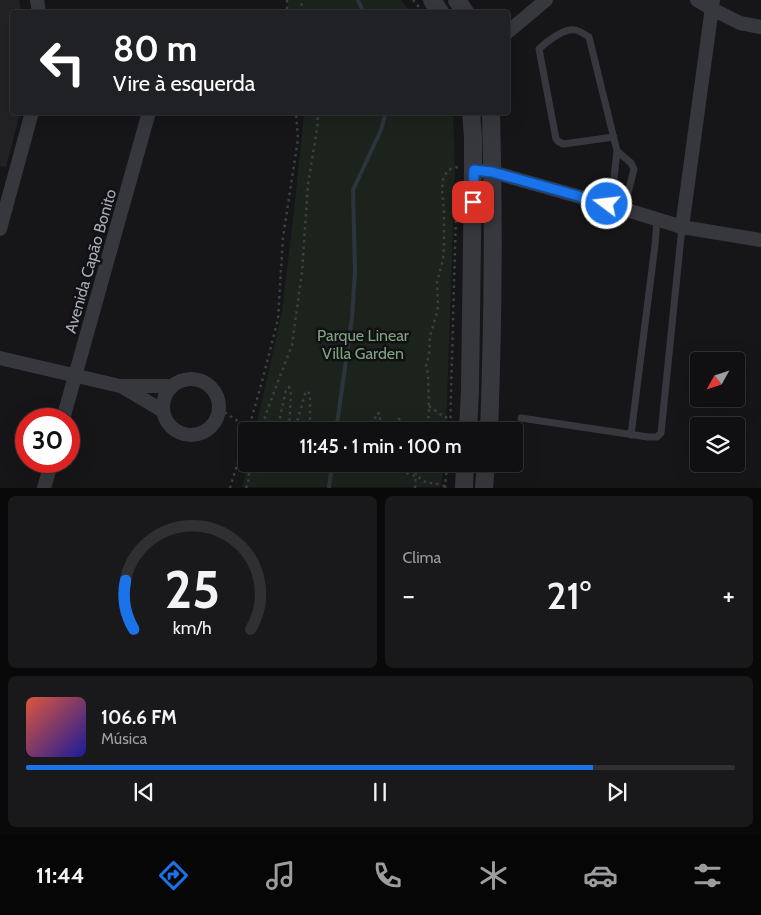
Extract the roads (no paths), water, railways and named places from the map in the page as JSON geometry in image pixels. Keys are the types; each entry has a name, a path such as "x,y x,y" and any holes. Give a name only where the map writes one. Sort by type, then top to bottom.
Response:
{"street":[{"path":"510,30 546,0"},
{"path":"697,0 713,4 740,23 761,27"},
{"path":"682,227 713,4"},
{"path":"0,229 31,115"},
{"name":"Avenida Capão Bonito","path":"66,408 148,115"},
{"path":"468,422 472,217 467,169 473,137 470,115"},
{"path":"489,422 493,219 491,115"},
{"path":"467,169 492,172 682,227 761,240"},
{"path":"0,358 120,386 171,386"},
{"path":"188,378 207,384 214,390 218,399 219,409 217,418 212,426 205,431 187,435 171,427 163,411 163,400 171,386 188,378"},
{"path":"120,386 163,411"},
{"path":"464,488 465,472"},
{"path":"484,488 485,472"},
{"path":"44,488 48,473"}],"lane":[{"path":"607,204 614,178 617,151 614,137 589,37 580,31 570,30 551,38 539,49 556,139 563,144 614,137"},
{"path":"617,151 631,163 634,169 624,209"},
{"path":"631,434 657,219"},
{"path":"521,418 648,437 657,437 661,433 682,227"}],"waterway":[{"path":"358,0 362,10"},
{"path":"337,422 352,318 355,271 353,190 381,130 385,115"},
{"path":"329,488 331,472"}],"park label":[{"name":"Parque Linear Villa Garden","path":"363,344"}]}
